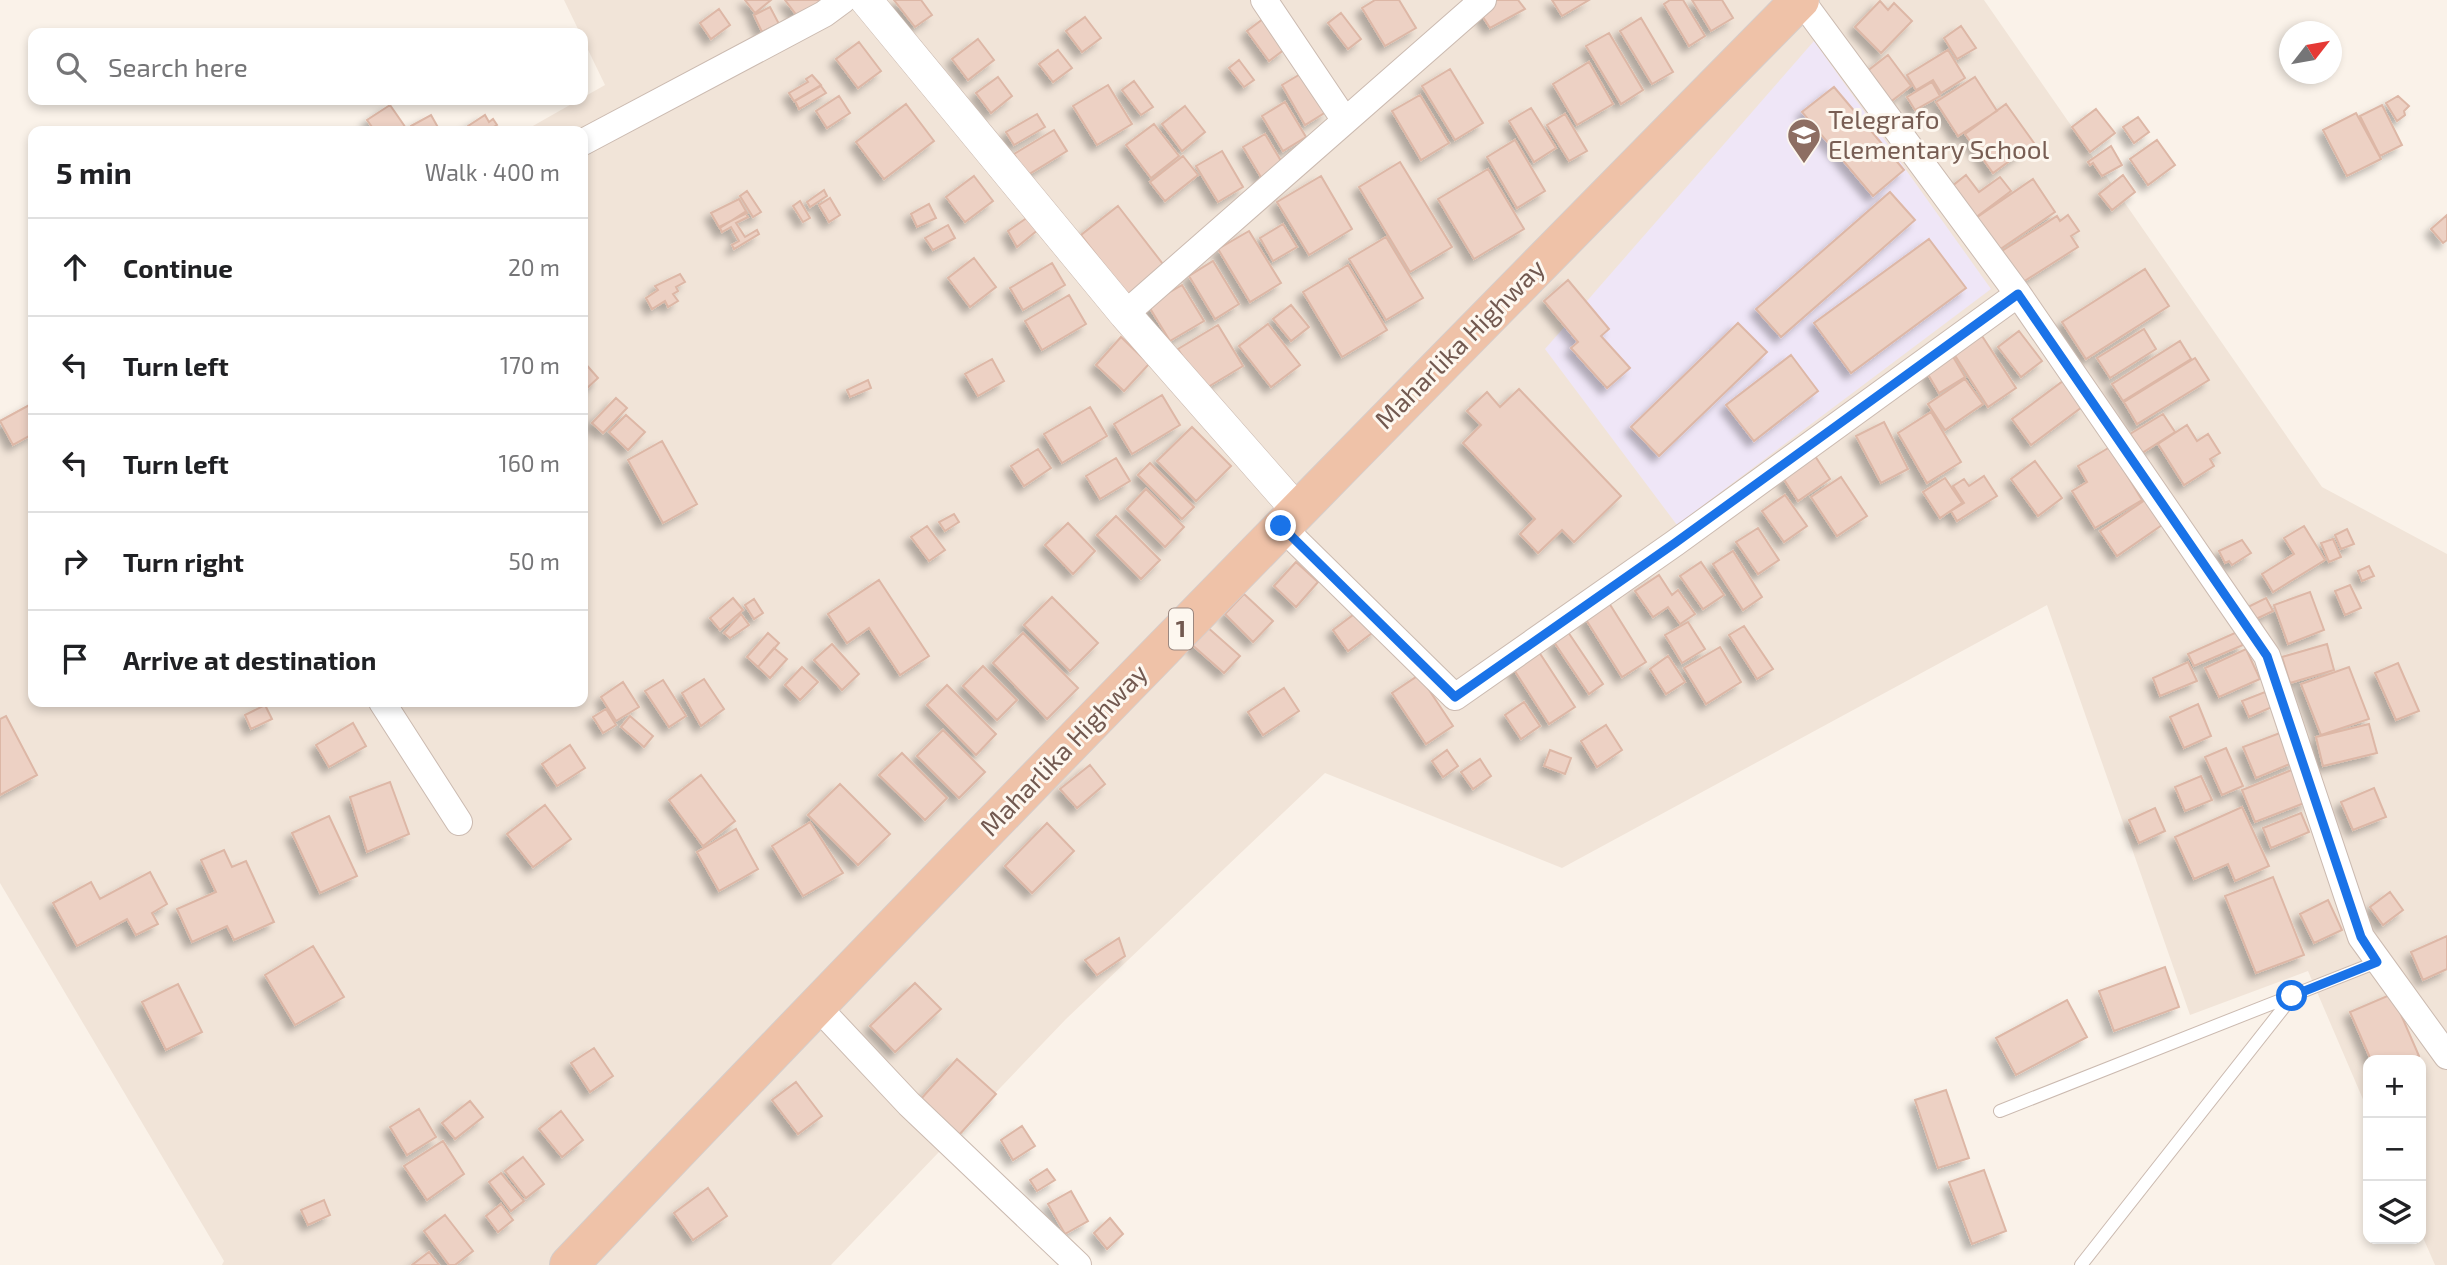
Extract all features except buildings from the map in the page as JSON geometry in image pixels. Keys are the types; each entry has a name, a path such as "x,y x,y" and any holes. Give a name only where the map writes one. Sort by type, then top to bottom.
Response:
{"highway":[{"name":"Maharlika Highway","path":"569,1265 816,1005 1289,518 1800,0"}],"street":[{"path":"588,139 824,14 843,0"},
{"path":"866,0 1289,518 1455,697 1675,543 2018,294"},
{"path":"1264,0 1344,119"},
{"path":"1125,314 1344,119 1483,0"},
{"path":"1800,0 2018,294 2267,656 2361,937 2377,962 2409,999 2447,1056"},
{"path":"385,707 459,822"},
{"path":"816,1005 909,1104 1078,1265"}],"lane":[{"path":"2000,1111 2377,962"},
{"path":"2081,1265 2292,996"}],"shaded area":[{"path":"564,0 1984,0 2322,487 2447,554 2447,1265 2435,1265 2426,1244 2426,1055 2363,1055 2363,1099 2308,971 2190,1015 2047,605 1562,868 1325,773 1066,1019 831,1265 222,1265 224,1261 0,883 0,429 28,413 28,707 588,707 588,126 533,126 570,105 588,105 588,95 605,85 588,50 588,28 578,28"},
{"name":"Telegrafo Elementary School","path":"1814,41 1991,289 1677,525 1545,349"}],"place":[{"name":"Telegrafo Elementary School","path":"1804,165"}],"route":[{"path":"1281,526 1455,697 1675,543 2018,294 2267,656 2361,937 2377,962 2292,996"}]}
